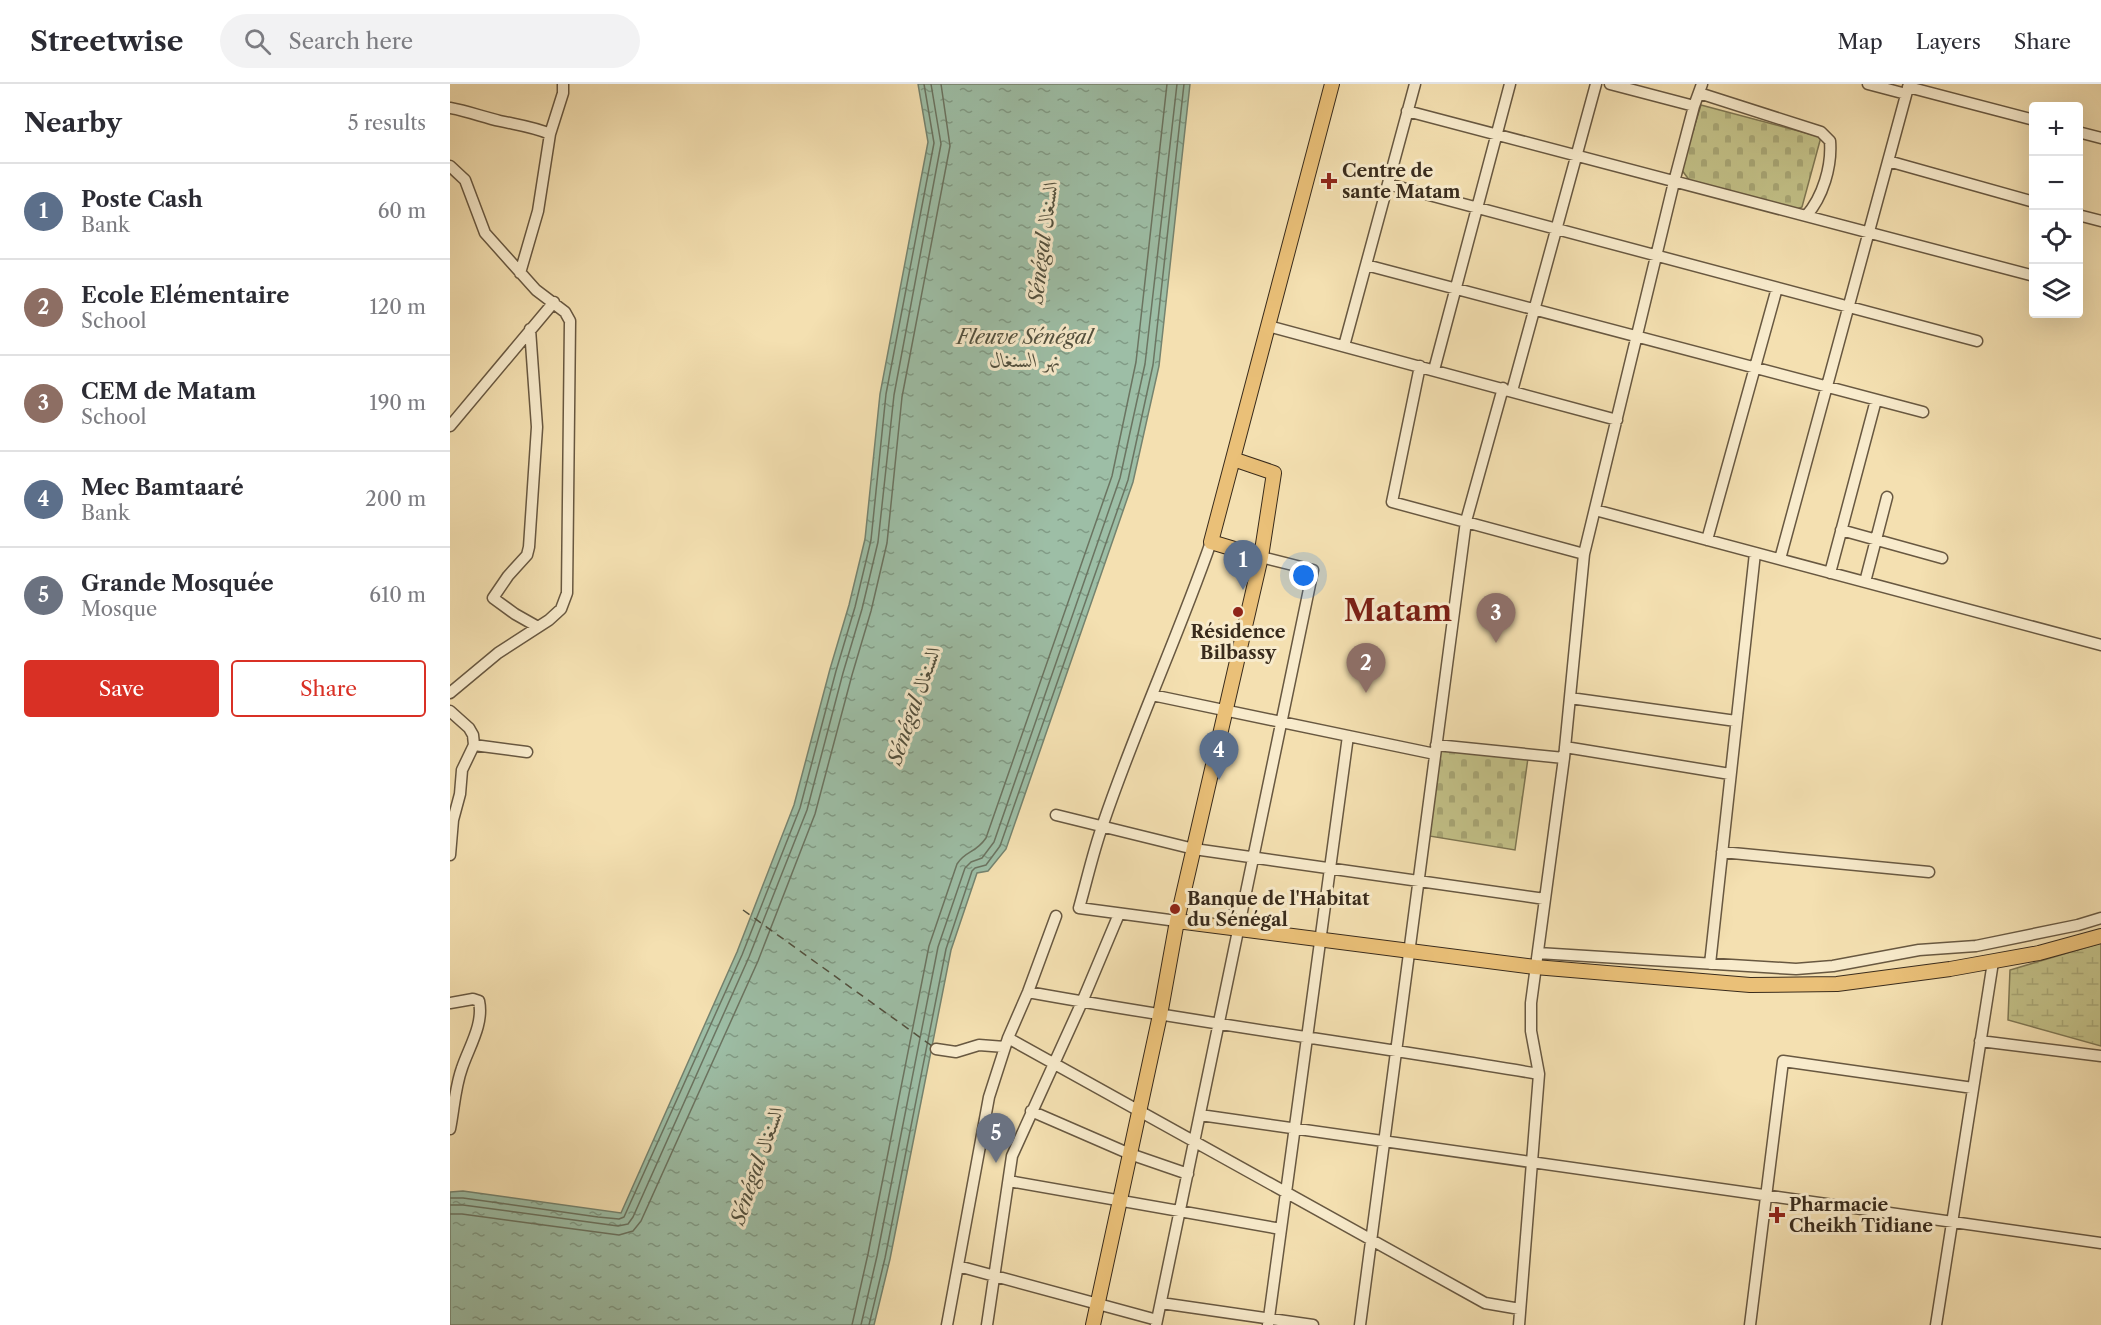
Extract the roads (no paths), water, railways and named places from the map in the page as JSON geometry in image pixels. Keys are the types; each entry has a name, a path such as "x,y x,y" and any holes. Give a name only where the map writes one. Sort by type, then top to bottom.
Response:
{"main road":[{"path":"1261,557 1211,542 1332,84"},
{"path":"1093,1325 1160,1015 1177,921 1261,557 1274,473 1233,459"},
{"path":"1177,921 1409,951 1537,960 1722,984 1777,986 1837,984 1993,962 2039,953 2101,936"}],"street":[{"path":"520,273 538,211 550,134 563,93 563,84"},
{"path":"1344,346 1415,84"},
{"path":"1434,370 1510,84"},
{"path":"1360,1325 1466,521 1534,309 1596,84"},
{"path":"1610,84 1694,106"},
{"path":"1868,84 1908,88 2029,119"},
{"path":"1780,560 1908,88"},
{"path":"1519,1325 1539,1074 1531,1012 1564,753 1584,554 1674,182 1694,106 1701,89 1821,132 1830,141 1830,164 1818,197 1806,216"},
{"path":"450,108 532,127 550,134"},
{"path":"1407,111 2029,275"},
{"path":"2083,133 2101,138"},
{"path":"1888,160 2029,201"},
{"path":"450,166 465,180 485,234 536,290 565,312 570,321 567,593 561,609 498,653 450,693"},
{"path":"1388,184 1977,341"},
{"path":"2083,216 2101,221"},
{"path":"1366,265 1923,412"},
{"path":"1707,540 1777,288"},
{"path":"450,426 554,302"},
{"path":"1269,326 1617,420"},
{"path":"530,329 537,427 529,547 527,555 508,576 493,598 515,615 538,627"},
{"path":"1420,366 1392,502 1584,554"},
{"path":"1830,573 1876,400"},
{"path":"1865,582 1887,496"},
{"path":"1595,510 2101,645"},
{"path":"1841,530 1942,558"},
{"path":"1177,921 1079,908 1102,825 1195,589 1211,542"},
{"path":"1710,964 1755,553"},
{"path":"958,1266 1098,1304 1157,1323 1313,570 1261,557"},
{"path":"1152,695 1348,736 1436,750 1564,753 1731,774"},
{"path":"1570,698 1736,721"},
{"path":"450,711 469,728 473,735 474,745 462,770 460,794 453,820 450,855"},
{"path":"1268,1322 1348,736"},
{"path":"474,745 527,752"},
{"path":"1056,815 1194,849 1545,899"},
{"path":"1722,852 1929,872"},
{"path":"987,1325 1012,1156 1119,914"},
{"path":"947,1325 990,1097 1007,1042 1056,916"},
{"path":"1537,960 1710,964 1778,969 1833,966 1919,950 1976,946 2078,925 2101,918"},
{"path":"1936,1325 1993,962"},
{"path":"1777,986 1778,969"},
{"path":"1028,992 1539,1074"},
{"path":"450,1003 473,999 479,1001 481,1008 480,1018 461,1069 450,1129"},
{"path":"1980,1041 2101,1056"},
{"path":"936,1049 956,1053 979,1045 1007,1042 1053,1063 1485,1303 1520,1309"},
{"path":"1750,1325 1783,1061 1973,1088"},
{"path":"1031,1111 1130,1154 1188,1174"},
{"path":"1200,1115 2101,1243"},
{"path":"1009,1181 1281,1229"},
{"path":"1161,1303 1268,1322 1313,1325"}],"water":[{"name":"Fleuve Sénégal نهر السنغال","path":"918,84 1190,84 1159,366 1133,482 1006,849 988,871 977,873 951,950 890,1259 874,1325 450,1325 450,1192 463,1191 621,1213 737,952 794,805 865,539 880,394 928,142"}],"place":[{"name":"Centre de sante Matam","path":"1329,181"},
{"name":"Poste Cash","path":"1243,590"},
{"name":"Résidence Bilbassy","path":"1238,612"},
{"name":"CEM de Matam","path":"1496,643"},
{"name":"Ecole Elémentaire","path":"1366,693"},
{"name":"Mec Bamtaaré","path":"1219,780"},
{"name":"Banque de l'Habitat du Sénégal","path":"1175,909"},
{"name":"Grande Mosquée","path":"996,1163"},
{"name":"Pharmacie Cheikh Tidiane","path":"1777,1215"}],"district":[{"name":"Matam","path":"1398,611"}],"water label":[{"name":"Sénégal السنغال","path":"1043,242"},
{"name":"Sénégal السنغال","path":"914,705"},
{"name":"Sénégal السنغال","path":"757,1165"}]}
